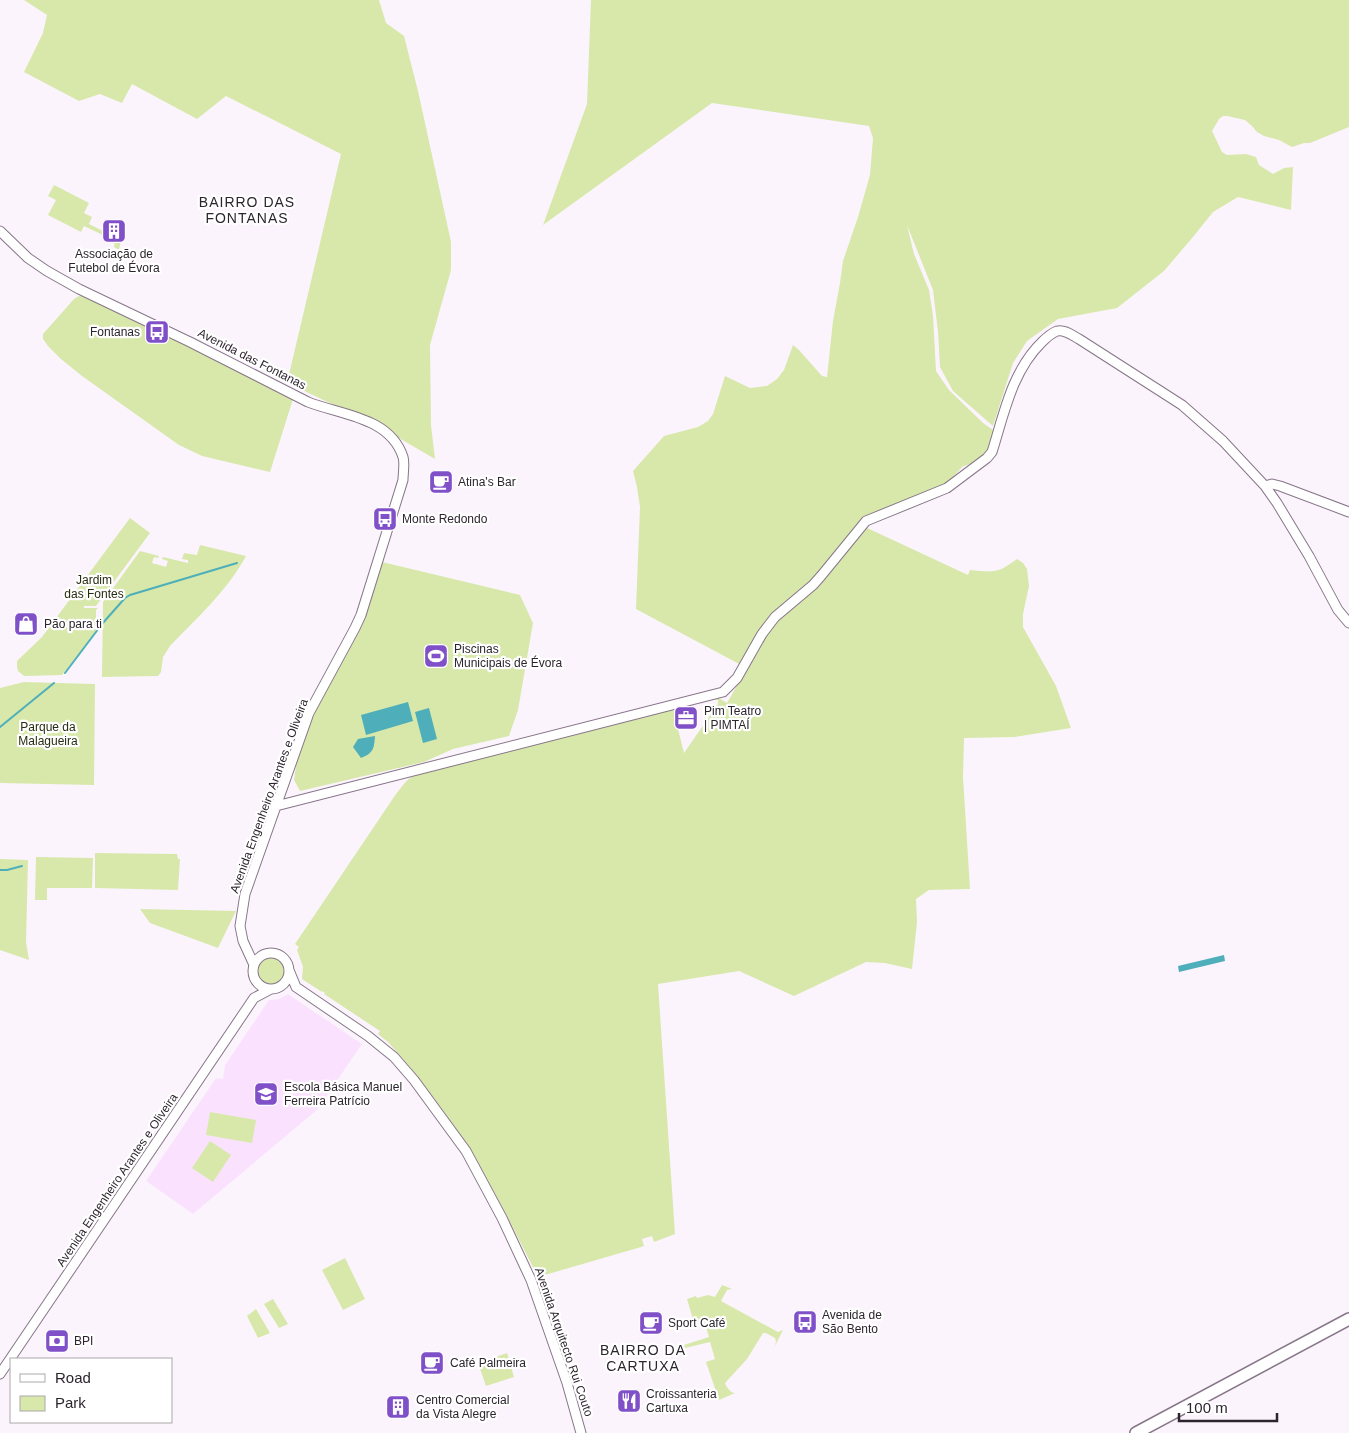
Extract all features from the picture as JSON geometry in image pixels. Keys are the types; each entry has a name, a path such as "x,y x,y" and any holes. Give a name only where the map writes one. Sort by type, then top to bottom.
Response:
{"main road":[{"path":"1136,1433 1349,1319"}],"street":[{"name":"Avenida das Fontanas","path":"0,231 19,251 38,266 79,289 190,342 308,402 375,424 393,438 403,458"},
{"path":"276,806 723,692 737,678 762,634 775,617 822,576 866,521 948,488 987,458 992,452 1020,370 1038,346 1056,331 1066,332 1079,339 1182,405 1222,441 1265,486 1277,503 1309,556 1338,610 1349,623"},
{"name":"Avenida Engenheiro Arantes e Oliveira","path":"254,965 243,941 240,926 245,894 309,713 361,616 403,480 403,458"},
{"path":"1265,486 1272,484 1280,486 1349,512"},
{"path":"246,948 263,955"},
{"path":"277,954 283,958 296,987 265,988 259,984 253,972 254,965 263,955 277,954"},
{"path":"275,988 284,983 288,977 289,970"},
{"path":"254,998 255,978"},
{"name":"Avenida Arquitecto Rui Couto","path":"296,987 368,1036 394,1057 414,1080 466,1151 502,1218 531,1280 567,1383 581,1433"},
{"name":"Avenida Engenheiro Arantes e Oliveira","path":"11,1358 254,998 275,988"},
{"name":"Avenida Engenheiro Arantes e Oliveira","path":"0,1374 10,1359"}],"shaded area":[{"name":"Escola Básica Manuel Ferreira Patrício","path":"288,994 362,1044 317,1110 193,1214 146,1181 216,1078 223,1079 225,1065 269,1000 279,999"}],"green space":[{"path":"24,0 379,0 386,23 404,36 451,242 451,270 430,345 431,425 435,459 375,424 287,383 341,154 226,96 197,119 132,84 122,103 100,94 79,101 24,72 43,33 47,15"},
{"path":"591,0 1349,0 1349,127 1310,143 1292,147 1257,132 1245,120 1227,116 1219,119 1212,131 1222,152 1227,155 1246,154 1256,157 1259,165 1273,174 1284,168 1293,167 1291,210 1238,197 1213,212 1164,271 1117,308 1058,319 1027,341 1013,363 993,426 953,391 940,367 933,290 907,225 914,254 929,290 933,316 936,371 949,390 983,423 996,432 989,449 975,462 962,467 945,486 859,525 857,524 814,581 775,615 741,665 636,609 640,507 633,471 664,436 698,427 708,421 713,414 725,376 750,388 767,386 777,379 784,370 793,345 822,376 827,377 833,321 843,261 870,175 873,138 869,126 712,103 543,225 587,104"},
{"path":"54,185 89,203 84,213 92,217 89,224 121,240 119,250 114,247 115,241 84,226 81,232 48,215 56,200 48,196"},
{"path":"83,296 133,319 293,399 270,472 202,456 179,445 61,359 48,346 43,339 43,334 74,299"},
{"name":"Jardim das Fontes","path":"130,518 150,533 96,606 84,606 84,608 98,608 96,610 96,632 62,675 24,676 18,671 17,661 42,637"},
{"path":"865,527 968,575 970,570 1000,570 1017,559 1027,569 1029,586 1023,614 1023,627 1056,686 1071,728 1015,737 964,738 963,777 970,889 929,890 916,899 917,922 912,969 885,963 866,962 794,996 739,971 658,984 675,1234 654,1242 652,1236 642,1239 644,1246 538,1277 475,1157 442,1109 410,1067 388,1042 378,1034 380,1031 302,979 303,967 297,950 299,947 295,944 396,794 412,777 717,697 727,703 775,623 797,604","holes":["714,699 718,700 718,704 684,753 673,709"]},
{"path":"200,545 246,556 221,592 170,646 163,657 161,672 158,676 102,677 103,602 140,551 159,556 158,558 154,557 152,563 166,567 168,561 162,559 163,557 188,563 188,560 182,559 184,553 197,555"},
{"name":"Piscinas Municipais de Évora","path":"382,562 520,595 533,623 518,710 509,736 453,749 424,762 300,791 294,780 297,759 314,712 362,624"},
{"name":"Parque da Malagueira","path":"24,682 95,684 94,785 0,783 0,688"},
{"path":"95,853 177,854 178,859 180,859 178,890 95,888"},
{"path":"36,857 93,858 92,888 47,888 47,900 35,900"},
{"path":"0,859 28,860 26,942 29,960 0,950"},
{"path":"140,909 236,911 218,948 150,923"},
{"path":"271,957 281,961 285,971 281,981 271,985 261,981 257,971 261,961"},
{"path":"210,1112 256,1120 252,1143 206,1135"},
{"path":"210,1141 231,1155 213,1182 192,1168"},
{"path":"345,1258 365,1299 343,1310 322,1270"},
{"path":"722,1285 732,1289 727,1290 721,1301 778,1332 783,1330 775,1346 775,1338 763,1333 747,1359 725,1383 729,1390 735,1393 719,1400 706,1362 715,1359 710,1342 685,1348 684,1345 709,1337 704,1320 694,1323 687,1299 708,1295 715,1297"},
{"path":"273,1299 288,1324 279,1328 264,1304"},
{"path":"256,1309 270,1333 258,1338 247,1316"},
{"path":"507,1353 514,1377 486,1386 478,1363"}],"water":[{"path":"408,702 413,721 366,735 361,715"},
{"path":"429,708 437,739 423,743 415,712"},
{"path":"375,736 372,750 361,758 353,747 358,739"},
{"path":"1224,955 1225,961 1179,972 1178,966"}],"waterway":[{"path":"65,673 102,624 125,598 237,563"},
{"path":"0,727 54,683"},
{"path":"0,870 22,866"}],"place":[{"name":"Associação de Futebol de Évora","path":"114,231"},
{"name":"Fontanas","path":"157,332"},
{"name":"Atina's Bar","path":"441,482"},
{"name":"Monte Redondo","path":"385,519"},
{"name":"Pão para ti","path":"26,624"},
{"name":"Piscinas Municipais de Évora","path":"436,656"},
{"name":"Pim Teatro | PIMTAÍ","path":"686,718"},
{"name":"Escola Básica Manuel Ferreira Patrício","path":"266,1094"},
{"name":"Avenida de São Bento","path":"805,1322"},
{"name":"Sport Café","path":"651,1323"},
{"name":"BPI","path":"57,1341"},
{"name":"Café Palmeira","path":"432,1363"},
{"name":"Croissanteria Cartuxa","path":"629,1401"},
{"name":"Centro Comercial da Vista Alegre","path":"398,1407"}],"district":[{"name":"BAIRRO DAS FONTANAS","path":"247,210"},
{"name":"BAIRRO DA CARTUXA","path":"643,1358"}]}
